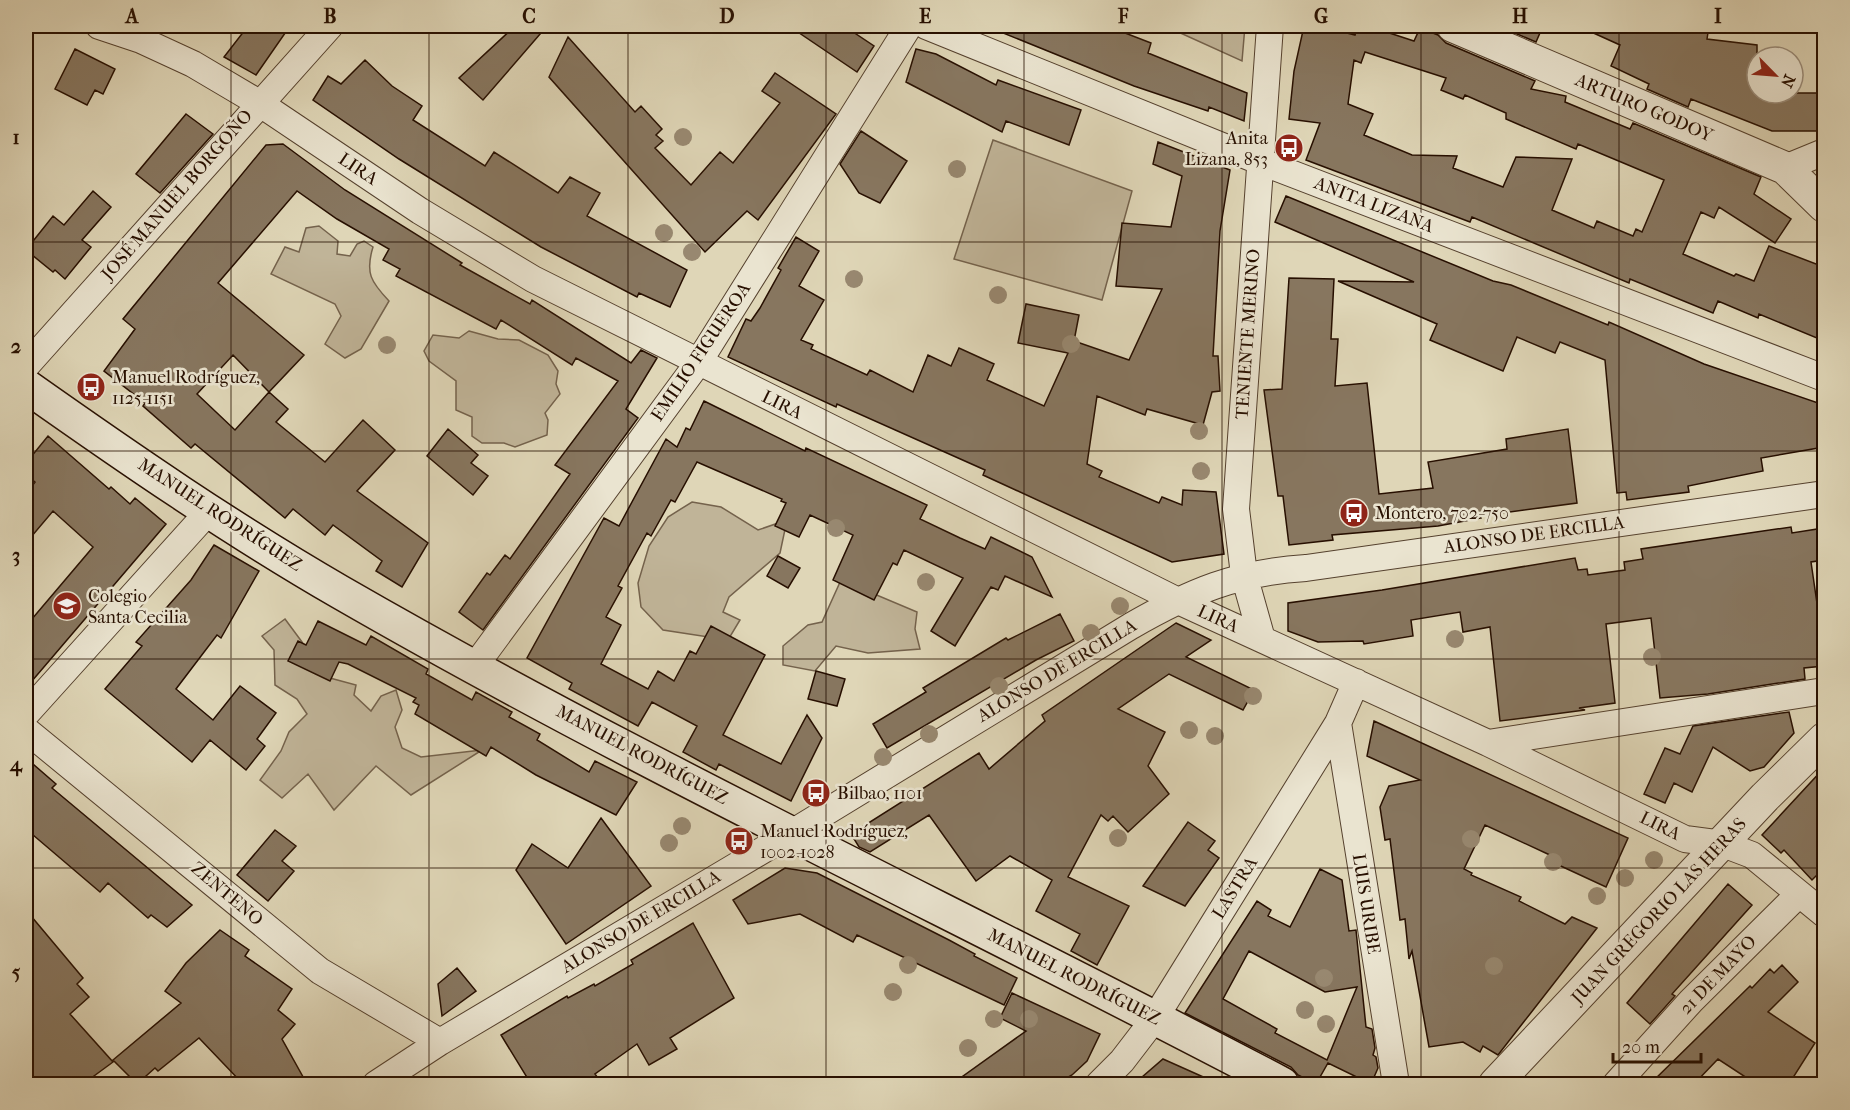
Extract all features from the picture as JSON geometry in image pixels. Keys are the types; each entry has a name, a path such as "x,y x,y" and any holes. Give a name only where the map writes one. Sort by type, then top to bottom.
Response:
{"main road":[{"name":"MANUEL RODRÍGUEZ","path":"28,388 209,511 339,591 790,834 1282,1084"}],"street":[{"name":"LIRA","path":"99,26 168,51 259,103 477,247 533,279 1176,600 1488,742 1685,839 1723,844 1752,855 1816,902"},
{"name":"JOSÉ MANUEL BORGOÑO","path":"28,388 259,103 330,26"},
{"name":"EMILIO FIGUEROA","path":"475,666 698,363 909,26"},
{"name":"ANITA LIZANA","path":"926,26 1259,161 1824,378"},
{"name":"TENIENTE MERINO","path":"1262,639 1244,575 1238,531 1237,475 1270,26"},
{"name":"ARTURO GODOY","path":"1453,26 1785,168 1824,206"},
{"path":"1785,168 1824,152"},
{"name":"ALONSO DE ERCILLA","path":"376,1084 440,1042 790,834 1176,600 1244,575 1824,494"},
{"path":"26,714 209,511"},
{"name":"LASTRA","path":"1099,1084 1122,1061 1155,1018 1338,723 1356,682"},
{"path":"1488,742 1824,691"},
{"name":"LUIS URIBE","path":"1338,723 1396,1084"},
{"name":"ZENTENO","path":"26,730 320,971 440,1042"},
{"name":"JUAN GREGORIO LAS HERAS","path":"1495,1084 1765,797 1824,739"},
{"name":"21 DE MAYO","path":"1616,1084 1691,1001 1816,902"}],"shaded area":[{"path":"1165,26 1245,26 1242,61"},
{"path":"993,140 1132,191 1102,300 954,259"},
{"path":"319,226 338,241 337,254 350,256 357,244 364,241 373,247 370,264 371,277 389,301 361,349 345,358 325,344 341,316 335,304 271,274 285,247 299,252 306,228"},
{"path":"469,331 498,339 519,340 548,355 558,371 556,384 560,394 545,413 548,420 547,435 515,447 504,443 482,443 472,436 472,417 456,410 456,381 429,361 424,351 433,335 459,338"},
{"path":"692,502 721,507 758,530 787,520 780,553 729,597 723,612 740,620 728,640 663,630 641,607 638,583 649,546 668,517"},
{"path":"841,580 917,612 915,629 920,649 868,653 836,646 815,671 783,665 783,646 808,625 822,622"},
{"path":"285,619 302,642 319,675 356,685 354,695 371,711 381,696 396,690 402,710 395,727 402,748 421,757 482,750 411,795 376,766 334,810 308,774 282,798 260,780 281,751 289,732 307,714 297,699 275,685 274,650 262,636"}],"building":[{"path":"248,26 290,26 256,75 224,57"},
{"path":"515,26 547,26 483,100 459,78"},
{"path":"789,26 844,26 874,46 857,72"},
{"path":"986,26 1107,26 1151,43 1148,53 1247,93 1244,121 1209,107 1208,111 1134,86"},
{"path":"1304,26 1320,26 1355,35 1358,26 1368,26 1414,41 1420,28 1438,35 1446,43 1535,81 1531,89 1566,96 1565,102 1630,129 1633,123 1761,177 1754,194 1791,219 1775,243 1719,207 1714,218 1701,212 1683,254 1734,276 1736,274 1754,281 1769,246 1824,267 1824,341 1759,314 1758,318 1718,301 1713,313 1630,279 1629,283 1472,217 1470,222 1306,160 1320,123 1289,119 1294,71","holes":["1365,52 1446,78 1441,90 1463,99 1465,95 1506,113 1506,119 1576,149 1578,144 1664,180 1642,232 1636,229 1633,236 1597,221 1594,228 1552,210 1572,159 1516,157 1503,187 1453,168 1457,156 1412,155 1364,135 1373,114 1348,104 1354,60 1361,63"]},
{"path":"1504,26 1543,26 1536,42 1503,28"},
{"path":"1578,26 1709,26 1707,39 1757,45 1745,45 1745,105 1805,105 1805,93 1824,93 1824,131 1772,131 1691,99 1688,107 1647,89 1649,84 1611,66 1620,45"},
{"path":"568,37 635,112 641,106 662,129 656,135 663,141 655,148 691,185 720,152 733,163 780,103 762,91 775,73 836,114 758,220 747,211 705,252 549,77"},
{"path":"75,49 115,69 103,94 95,90 87,105 55,89"},
{"path":"916,49 936,54 996,85 998,80 1081,110 1069,145 1006,121 1002,132 906,82"},
{"path":"365,60 392,86 422,106 413,120 485,166 494,152 558,193 570,177 600,193 587,216 687,270 670,307 639,293 637,297 541,247 399,159 313,100 328,76 341,84"},
{"path":"186,114 213,134 160,193 136,174"},
{"path":"861,131 907,161 880,203 859,193 840,164"},
{"path":"1158,142 1230,170 1220,231 1213,356 1218,356 1220,391 1212,392 1203,425 1147,409 1145,415 1097,396 1087,464 1102,471 1099,477 1159,503 1162,497 1182,505 1183,490 1216,492 1224,554 1172,562 983,475 985,470 837,404 836,407 728,357 746,319 751,321 760,308 781,270 778,268 796,237 819,251 799,286 824,300 801,340 813,345 811,349 867,375 870,370 913,392 928,355 951,366 959,348 994,364 987,380 1044,406 1068,353 1018,343 1026,304 1079,315 1074,341 1129,360 1162,289 1116,286 1122,223 1171,227 1182,176 1153,164"},
{"path":"283,144 345,190 462,263 460,265 530,304 532,300 631,363 641,350 657,358 626,409 638,418 483,630 459,612 487,573 490,575 505,555 510,559 570,474 555,465 618,381 576,358 572,365 501,320 496,329 396,276 400,269 383,260 389,249 337,219 297,191 218,283 304,355 269,392 288,409 276,422 325,462 363,420 395,450 357,491 428,543 402,587 376,571 382,561 333,525 325,535 293,509 285,518 195,444 191,448 143,406 145,403 104,371 135,329 123,319 266,145","holes":["233,355 269,392 235,430 197,394"]},
{"path":"93,191 111,207 82,240 91,247 65,279 26,250 53,216 64,225"},
{"path":"1286,196 1493,281 1511,285 1608,325 1609,322 1704,364 1824,405 1824,447 1761,458 1763,471 1688,486 1689,492 1627,500 1626,492 1617,493 1605,360 1560,342 1555,353 1517,337 1503,371 1430,340 1437,324 1338,281 1414,282 1275,222"},
{"path":"1289,278 1334,279 1331,339 1338,339 1335,386 1367,383 1379,494 1433,488 1428,462 1507,449 1506,439 1568,429 1577,503 1480,516 1481,518 1438,526 1332,535 1333,540 1289,545 1283,496 1278,496 1264,390 1282,389"},
{"path":"704,401 805,451 806,448 927,505 920,519 985,549 991,537 1032,557 1052,597 1005,576 998,590 991,587 955,646 931,631 963,578 904,550 897,565 893,563 874,600 833,580 853,535 810,515 799,537 775,526 786,503 781,501 782,499 697,462 675,502 671,500 651,536 647,533 618,586 622,588 606,617 621,625 601,664 648,689 658,671 674,681 690,651 696,654 711,626 765,655 723,735 781,764 807,715 822,738 791,801 719,764 716,770 683,752 697,726 652,702 638,726 569,689 572,683 527,658 604,518 619,526 666,439 677,447 686,428 690,430"},
{"path":"448,429 478,455 471,463 488,476 473,495 427,456"},
{"path":"48,436 109,489 111,487 130,504 135,498 166,524 26,688 26,626 93,547 53,511 26,543 26,494 35,482 26,474 26,463"},
{"path":"1791,527 1792,533 1824,528 1824,560 1811,562 1820,624 1824,624 1824,666 1804,668 1805,679 1708,694 1660,698 1651,618 1606,624 1615,703 1579,708 1585,710 1500,721 1490,627 1463,632 1460,612 1411,620 1413,636 1364,644 1363,641 1318,642 1288,631 1288,603 1575,558 1578,570 1587,569 1588,575 1625,570 1624,562 1643,559 1641,549"},
{"path":"214,545 259,571 221,638 217,635 176,689 213,720 240,686 276,713 257,739 265,746 246,770 210,740 192,762 105,689 142,646 136,642 191,580"},
{"path":"778,556 800,568 788,588 767,576"},
{"path":"1060,614 1074,641 1036,660 887,748 873,724 926,692 923,688 1006,638 1008,640"},
{"path":"318,621 366,645 371,636 428,669 426,674 472,700 476,692 512,712 509,717 540,734 537,740 589,772 595,761 637,782 616,815 536,775 491,747 486,756 415,714 419,705 413,702 416,698 348,664 339,662 330,681 288,661 298,641 306,645"},
{"path":"1176,623 1211,640 1186,657 1254,690 1243,710 1169,674 1118,709 1165,732 1148,766 1169,794 1128,832 1113,816 1108,821 1101,815 1068,877 1129,906 1097,965 1071,951 1080,934 1036,911 1052,880 1010,856 976,881 929,815 870,852 859,847 851,834 979,753 989,769 1045,721 1042,715"},
{"path":"816,671 845,679 837,706 808,699"},
{"path":"1789,712 1794,733 1764,767 1750,771 1713,747 1692,792 1674,783 1665,803 1644,794 1665,748 1680,754 1693,726"},
{"path":"1374,721 1628,838 1606,887 1550,861 1552,856 1485,825 1464,869 1472,873 1471,875 1521,897 1519,901 1565,924 1572,917 1597,928 1498,1055 1483,1046 1480,1052 1463,1042 1429,1047 1412,951 1409,959 1405,919 1400,920 1390,839 1385,840 1380,807 1389,786 1420,780 1367,756"},
{"path":"26,758 56,784 52,788 192,905 167,927 151,915 148,918 108,883 100,892 26,829"},
{"path":"1824,768 1824,868 1812,880 1784,850 1781,853 1762,835"},
{"path":"601,818 651,886 566,944 516,870 532,844 568,868"},
{"path":"1188,822 1215,841 1208,850 1219,858 1185,906 1143,886"},
{"path":"275,830 296,846 282,861 294,871 268,901 237,875"},
{"path":"785,868 817,873 949,940 1017,978 1004,1005 857,935 853,942 800,914 748,924 733,900"},
{"path":"1320,869 1342,880 1349,931 1356,930 1366,1027 1372,1029 1375,1048 1373,1055 1376,1057 1378,1068 1371,1084 1328,1063 1316,1084 1298,1075 1291,1067 1185,1013 1257,901 1271,910 1268,916 1290,927","holes":["1249,951 1325,992 1357,987 1327,1060 1275,1033 1277,1029 1223,999"]},
{"path":"1728,884 1752,905 1672,994 1675,996 1650,1024 1627,1003"},
{"path":"26,910 83,978 77,984 89,997 70,1014 113,1062 83,1084 37,1084 26,1066"},
{"path":"693,923 734,998 670,1038 677,1049 649,1065 637,1044 595,1074 602,1084 531,1084 501,1035 567,996 568,998 594,984 595,986 633,964 631,960"},
{"path":"220,930 249,950 245,956 292,989 278,1010 295,1024 282,1039 307,1084 243,1084 199,1038 158,1071 155,1068 137,1084 113,1060 181,1003 165,991 186,963"},
{"path":"1782,965 1798,982 1768,1012 1815,1043 1789,1084 1756,1084 1718,1059 1694,1084 1650,1084 1750,986 1752,988 1770,969 1774,973"},
{"path":"457,968 476,991 442,1016 438,984"},
{"path":"1012,993 1100,1034 1087,1061 1072,1075 1056,1084 952,1084 1026,1031 1000,1018"},
{"path":"1163,1059 1219,1084 1134,1084"}],"place":[{"name":"Anita Lizana, 853","path":"1289,148"},
{"name":"Manuel Rodríguez, 1125-1151","path":"91,387"},
{"name":"Montero, 702-750","path":"1354,513"},
{"name":"Colegio Santa Cecilia","path":"67,606"},
{"name":"Bilbao, 1101","path":"816,793"},
{"name":"Manuel Rodríguez, 1002-1028","path":"739,841"}]}
